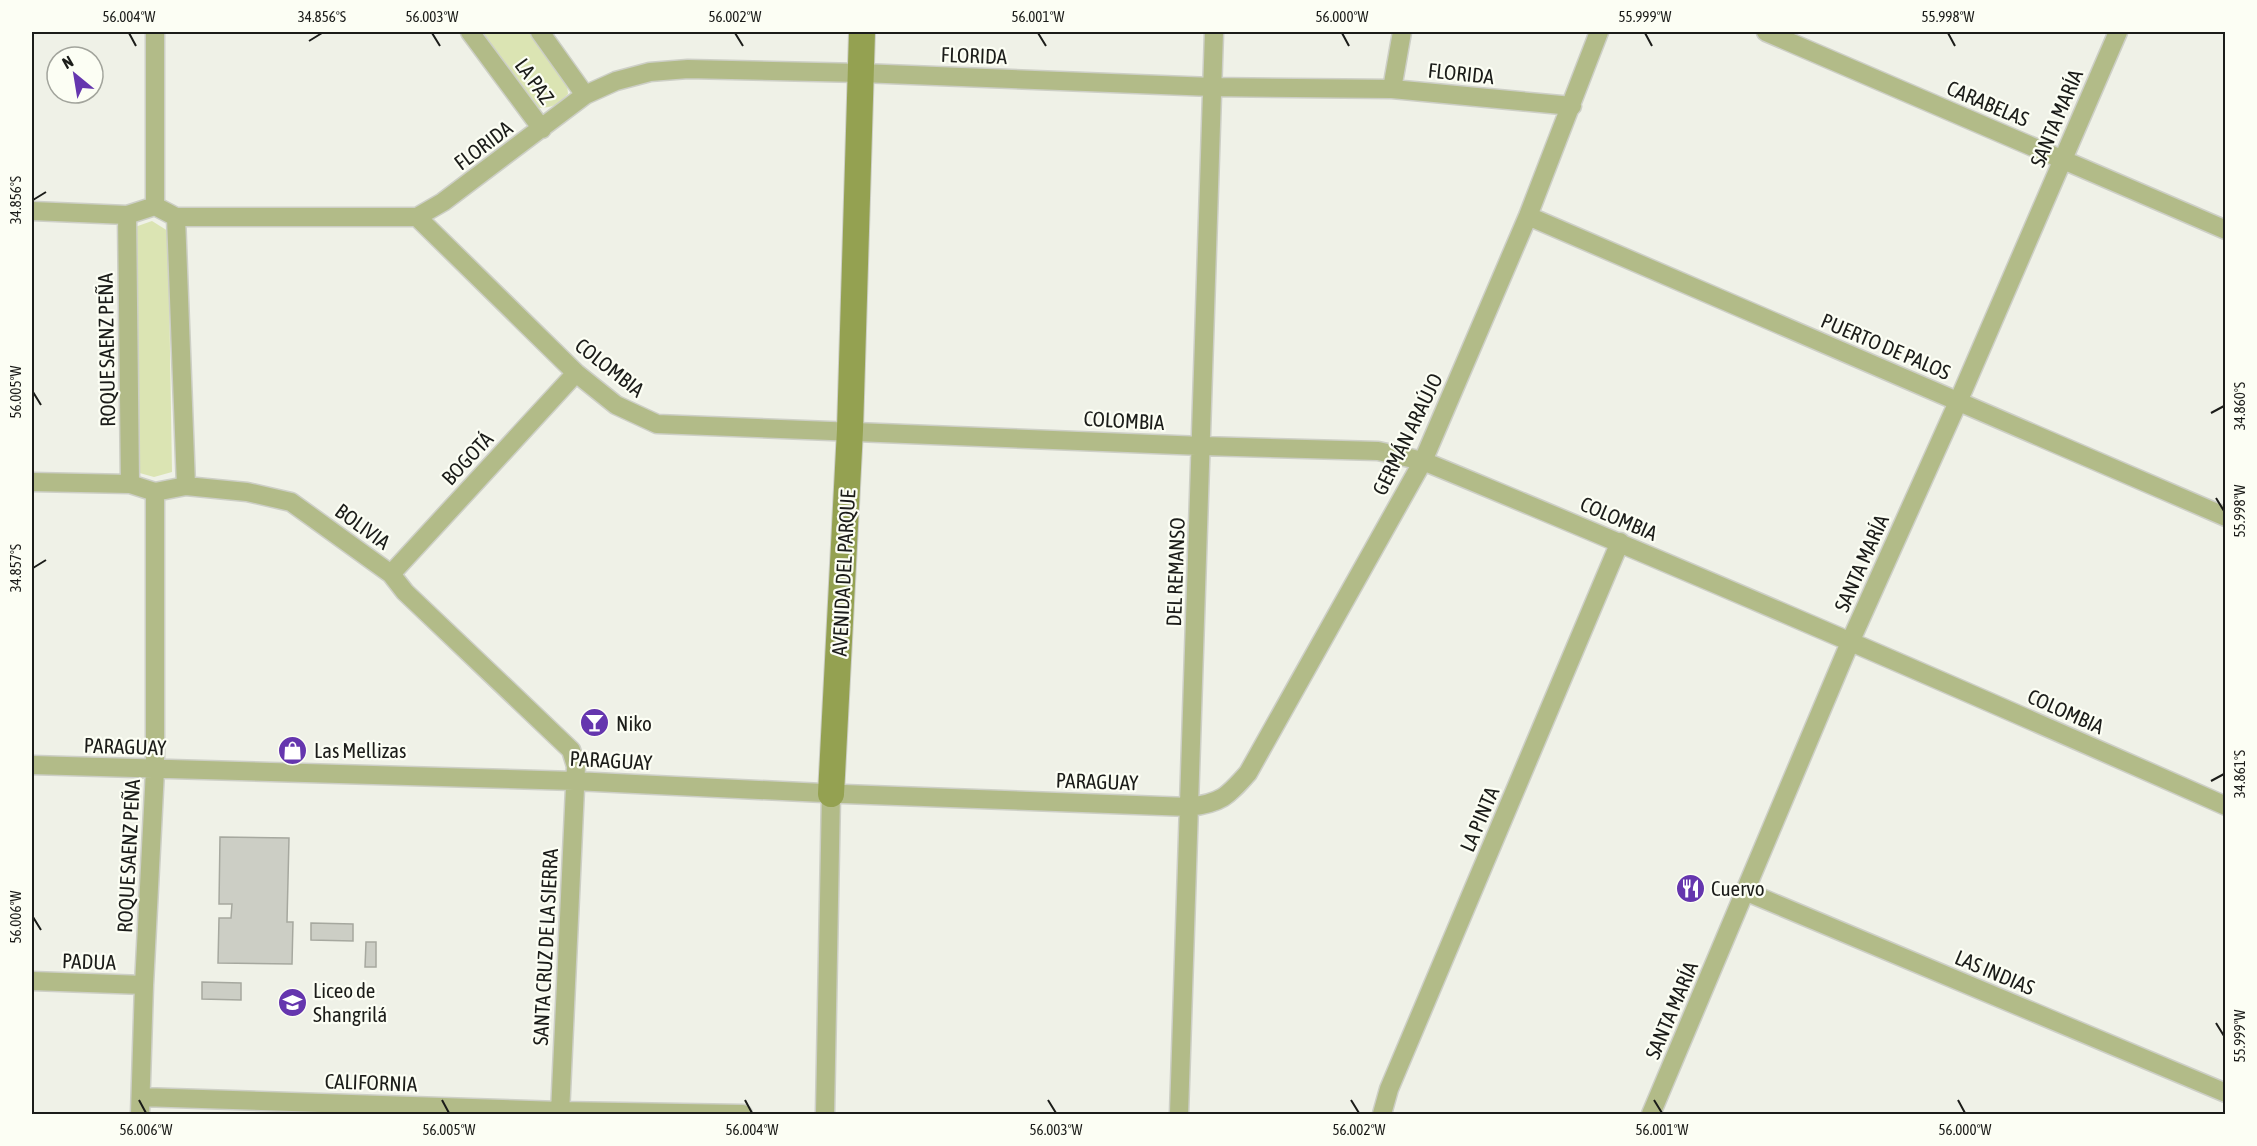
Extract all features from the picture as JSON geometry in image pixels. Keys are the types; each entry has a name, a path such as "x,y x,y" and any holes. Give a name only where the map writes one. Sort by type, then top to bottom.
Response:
{"street":[{"path":"154,206 155,32"},
{"name":"LA PAZ","path":"470,32 542,129"},
{"name":"LA PAZ","path":"540,32 585,95"},
{"name":"AVENIDA DEL PARQUE","path":"825,1114 831,794 850,430 862,32"},
{"name":"DEL REMANSO","path":"1179,1114 1214,32"},
{"path":"1392,89 1402,32"},
{"name":"GERMÁN ARAÚJO","path":"1189,807 1206,805 1222,799 1248,773 1423,461 1528,216 1599,32"},
{"name":"CARABELAS","path":"1766,32 2226,230"},
{"name":"SANTA MARÍA","path":"1652,1114 1851,640 1958,402 2118,32"},
{"name":"FLORIDA","path":"417,217 444,202 585,95 616,81 650,72 688,69 861,73 1212,87 1392,89 1572,106"},
{"path":"32,211 127,215 154,206 176,217 417,217"},
{"name":"ROQUE SAENZ PEÑA","path":"127,215 130,484"},
{"name":"PUERTO DE PALOS","path":"1528,216 2226,517"},
{"path":"176,217 186,486"},
{"name":"COLOMBIA","path":"417,217 576,373 616,405 657,424 1378,451 1396,454 1423,461 1620,542 1851,640 2226,806"},
{"name":"BOGOTÁ","path":"391,574 576,373"},
{"name":"BOLIVIA","path":"32,482 130,484 155,492 186,486 247,492 291,502 391,574 405,592 571,750 576,766 574,781"},
{"name":"ROQUE SAENZ PEÑA","path":"141,1106 144,985 155,770 155,492"},
{"name":"LA PINTA","path":"1382,1114 1389,1089 1620,542"},
{"name":"PARAGUAY","path":"32,765 574,781 831,794 1189,807"},
{"name":"SANTA CRUZ DE LA SIERRA","path":"560,1113 574,781"},
{"name":"LAS INDIAS","path":"1747,892 2226,1093"},
{"name":"PADUA","path":"32,981 144,985"},
{"name":"CALIFORNIA","path":"141,1106 743,1114"}],"green space":[{"path":"481,32 530,32 567,84 568,94 554,105 537,108"},
{"path":"152,221 168,231 172,472 154,477 136,472 135,227"}],"building":[{"path":"220,837 289,838 287,922 293,922 292,964 218,963 219,918 231,918 232,904 219,904"},
{"path":"311,923 353,924 353,941 311,940"},
{"path":"366,942 376,942 376,967 365,967"},
{"path":"202,982 241,983 241,1000 202,999"}],"place":[{"name":"Niko","path":"595,723"},
{"name":"Las Mellizas","path":"293,750"},
{"name":"Cuervo","path":"1690,888"},
{"name":"Liceo de Shangrilá","path":"292,1002"}]}
